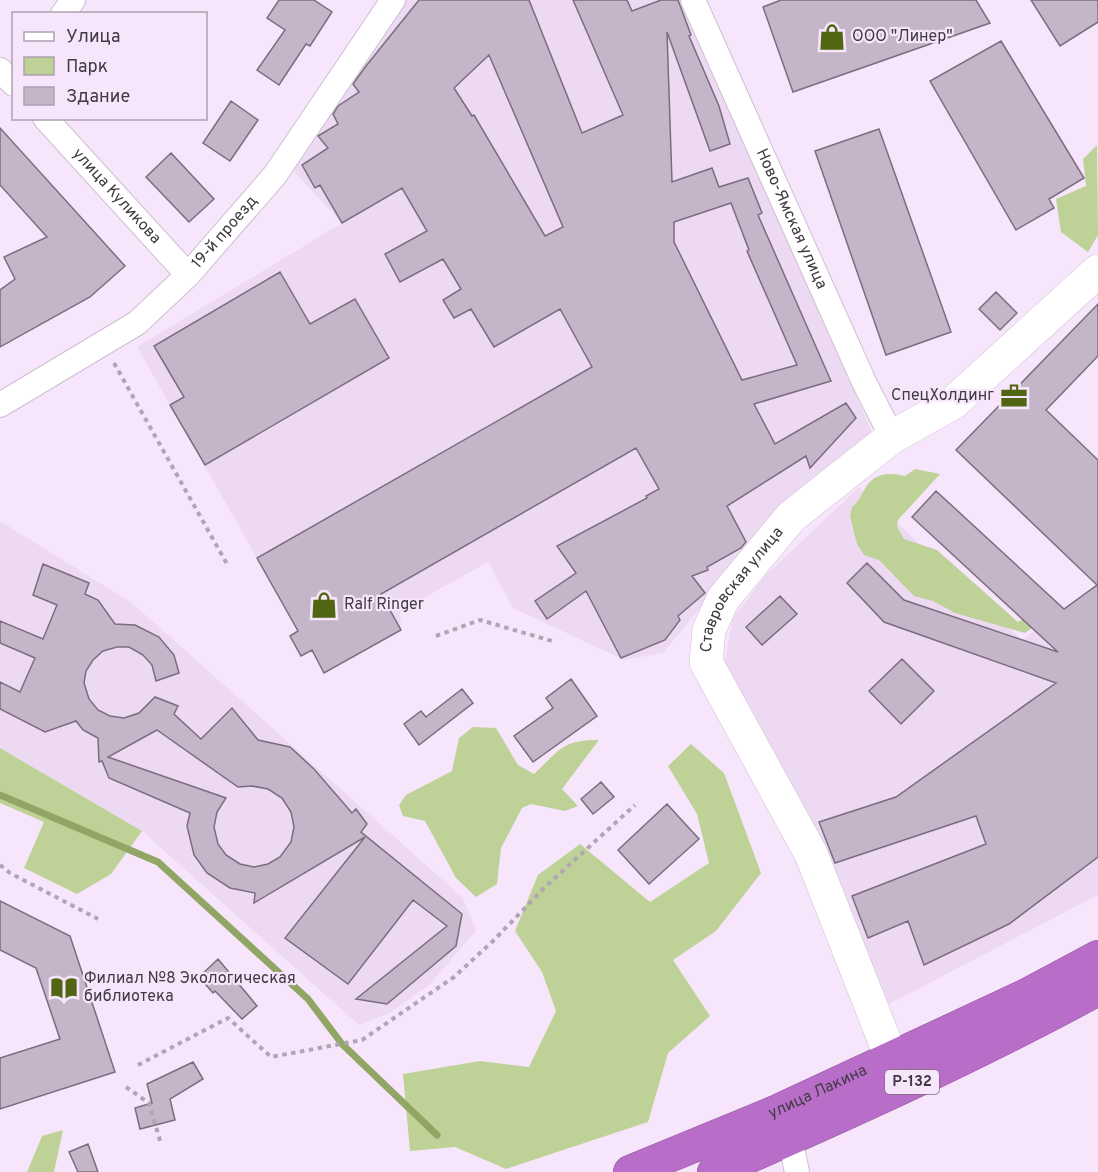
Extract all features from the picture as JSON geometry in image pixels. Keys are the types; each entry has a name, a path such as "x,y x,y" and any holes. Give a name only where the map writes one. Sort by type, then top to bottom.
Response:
{"highway":[{"name":"улица Лакина","path":"630,1172 778,1111 1025,996 1098,957"},
{"name":"улица Лакина","path":"714,1172 1013,1034 1098,989"}],"street":[{"name":"19-й проезд","path":"0,405 137,323 188,275 275,175 393,0"},
{"name":"Ново-Ямская улица","path":"693,0 864,382 892,436"},
{"path":"0,70 12,82"},
{"name":"улица Куликова","path":"47,120 188,275"},
{"name":"Ставровская улица","path":"891,1058 811,854 706,662 709,630 723,599 791,517 892,436 953,403 1098,271"},
{"path":"789,1138 797,1172"}],"path":[{"path":"102,343 227,564"},
{"path":"436,636 480,620 552,641"},
{"path":"138,1065 228,1018 271,1057 362,1040 454,977 493,941 545,887 635,805"},
{"path":"0,865 10,873 98,919"},
{"path":"126,1087 149,1103 161,1144"}],"shaded area":[{"path":"397,0 684,0 872,432 740,560 663,653 624,660 513,608 488,562 400,611 401,630 324,673 312,651 301,656 290,636 298,630 137,347 342,223 287,164"},
{"path":"859,487 1022,640 1098,584 1098,895 889,1004 803,815 723,674 732,620 764,577"},
{"path":"0,521 132,603 463,898 476,931 429,985 388,1014 359,1025 142,831 0,748"}],"green space":[{"path":"1097,145 1098,235 1088,252 1061,232 1056,199 1086,186 1083,159"},
{"path":"915,469 940,474 898,520 897,527 904,539 937,550 1018,622 1045,604 1058,609 1025,633 955,613 933,601 914,596 879,560 864,555 857,544 850,516 852,507 873,479 891,474 905,476"},
{"path":"473,727 496,728 518,765 534,774 569,744 599,740 562,789 578,806 565,811 531,804 522,808 501,848 497,884 476,897 456,878 425,821 403,816 399,805 406,795 452,771 459,738"},
{"path":"691,744 724,773 761,873 716,931 673,960 710,1016 668,1053 648,1122 506,1169 455,1147 410,1151 403,1074 480,1061 529,1067 556,1011 542,972 515,931 538,875 580,844 650,902 709,863 697,814 668,766"},
{"path":"0,748 142,831 111,874 77,894 24,868 44,822 0,803"},
{"path":"63,1130 54,1172 27,1172 42,1136"}],"building":[{"path":"279,0 314,0 332,12 310,46 306,44 279,85 257,70 285,30 267,18"},
{"path":"419,0 529,0 582,133 623,115 573,0 627,0 632,11 661,0 678,0 691,35 689,36 719,106 730,144 710,151 667,32 672,182 712,168 719,187 748,178 762,213 758,215 831,381 754,404 775,444 846,403 856,418 810,468 806,456 727,506 746,542 741,548 707,567 708,570 692,576 705,593 678,616 680,620 665,640 621,658 586,591 547,619 535,601 576,573 557,546 647,498 646,496 659,489 636,448 381,594 401,630 324,673 312,650 301,656 290,636 298,631 257,558 592,367 560,309 494,347 471,309 454,318 443,300 461,289 443,259 400,282 385,254 427,231 402,188 342,223 320,185 315,188 302,165 328,148 318,136 338,124 333,114 338,106 359,92 353,84","holes":["489,55 563,227 545,236 474,115 472,116 454,88","731,203 749,250 747,251 797,365 742,380 674,242 674,222"]},
{"path":"781,0 976,0 990,23 793,92 763,7"},
{"path":"1031,0 1098,0 1098,22 1060,46"},
{"path":"1001,41 1084,178 1049,199 1054,208 1016,230 930,81"},
{"path":"231,101 258,120 230,161 203,143"},
{"path":"0,128 125,266 90,297 0,347 0,290 15,279 4,257 47,237 0,185"},
{"path":"879,129 951,332 886,355 815,151"},
{"path":"171,153 214,199 189,222 146,177"},
{"path":"280,272 310,324 355,299 389,358 205,465 170,405 184,397 154,346"},
{"path":"996,292 1017,313 1000,330 979,309"},
{"path":"1098,304 1098,356 1046,410 1098,460 1098,857 1009,924 924,965 908,921 868,938 852,896 986,844 976,816 835,863 819,822 896,797 1056,683 884,622 847,583 867,563 904,600 1058,652 912,517 936,491 1064,609 1097,585 956,450"},
{"path":"43,564 89,583 85,594 98,600 115,624 135,625 159,637 174,655 179,673 156,681 152,665 143,655 129,647 117,647 103,651 86,671 84,683 89,699 98,710 110,716 124,718 139,713 155,697 178,706 174,714 201,739 232,708 258,740 290,747 314,769 352,813 356,809 367,824 361,832 462,914 456,946 387,1004 356,999 447,926 413,900 348,984 285,938 365,837 254,903 255,893 230,888 207,873 194,855 187,826 190,813 109,778 102,761 99,762 98,738 83,730 76,721 45,732 0,709 0,682 20,692 35,658 0,643 0,621 43,639 57,605 33,595","holes":["157,730 238,787 252,786 268,789 282,798 291,812 294,827 291,842 280,857 268,864 254,867 240,864 226,855 218,844 214,827 217,812 226,798 108,757"]},
{"path":"780,596 797,614 762,645 746,627"},
{"path":"902,659 934,691 901,724 869,691"},
{"path":"571,679 597,716 533,762 514,736 553,708 546,698"},
{"path":"462,689 473,703 419,745 404,724 421,711 426,717"},
{"path":"601,782 614,797 593,814 581,799"},
{"path":"667,804 699,839 649,884 618,850"},
{"path":"0,901 70,936 115,1072 0,1109 0,1058 60,1039 36,968 0,950"},
{"path":"218,959 257,1006 242,1019 199,977"},
{"path":"193,1062 203,1079 170,1099 175,1120 140,1129 135,1108 152,1103 147,1084"},
{"path":"88,1144 98,1172 78,1172 69,1152"}],"waterway":[{"path":"0,795 158,862 308,999 342,1044 437,1135"}],"place":[{"name":"ООО \"Линер\"","path":"832,37"},
{"name":"СпецХолдинг","path":"1014,396"},
{"name":"Ralf Ringer","path":"324,605"},
{"name":"Филиал №8 Экологическая библиотека","path":"64,988"}]}
